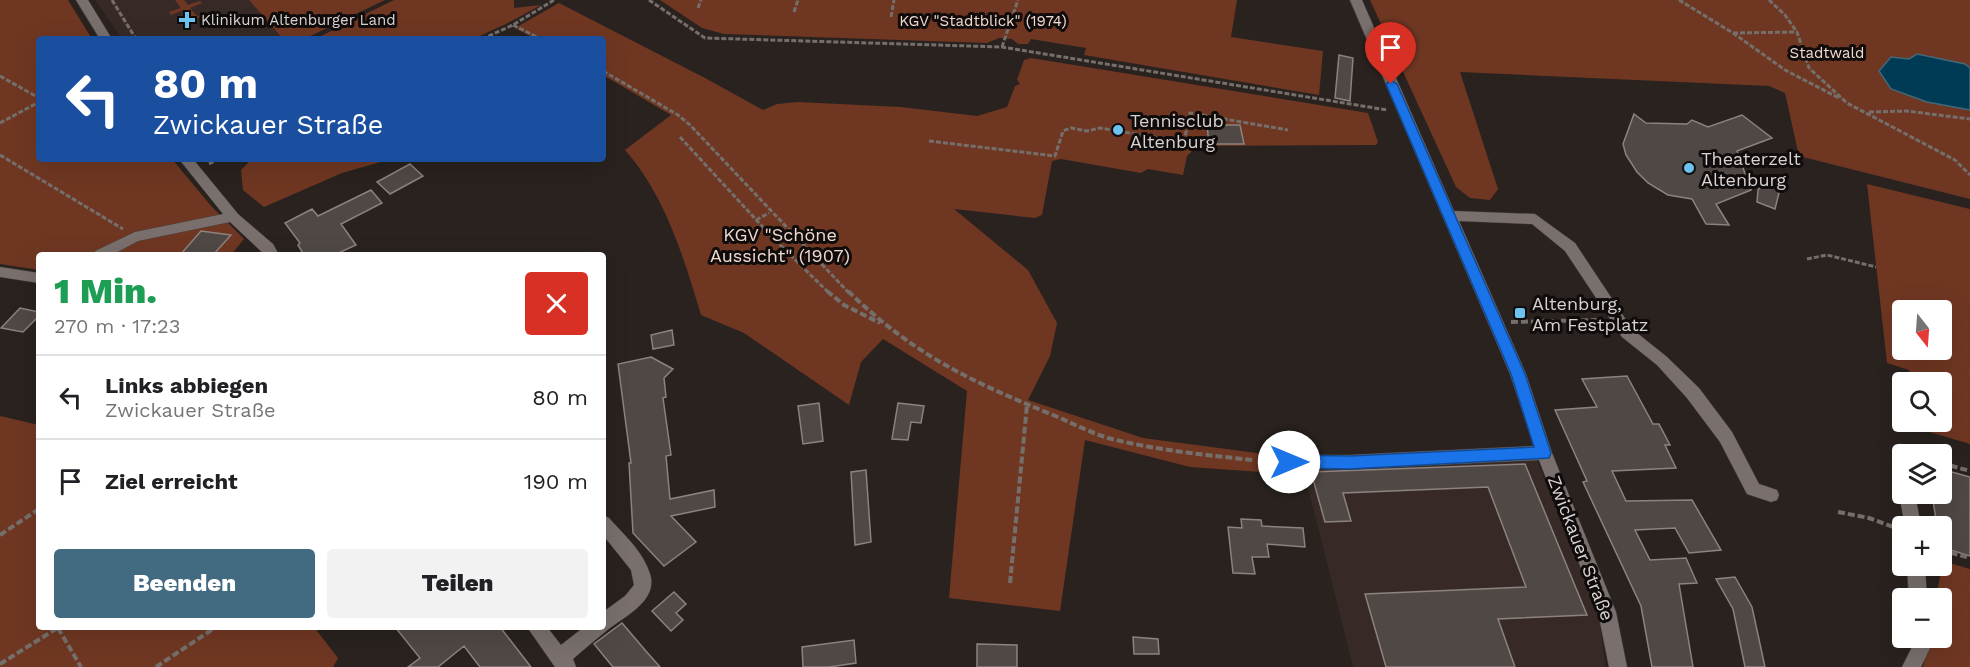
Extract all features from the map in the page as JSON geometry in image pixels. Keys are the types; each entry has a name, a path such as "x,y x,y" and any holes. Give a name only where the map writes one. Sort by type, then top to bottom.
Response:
{"street":[{"path":"82,0 104,36"},
{"name":"Zwickauer Straße","path":"1356,0 1518,374 1544,453 1607,612 1618,667"},
{"path":"188,162 233,217 270,252"},
{"path":"1449,216 1535,219 1570,247 1627,333 1662,361 1693,393 1726,437 1753,489 1771,495"},
{"path":"106,252 135,237 233,217"},
{"path":"0,272 36,278"},
{"path":"1269,462 1350,462 1544,453"},
{"path":"606,527 636,562 644,576 641,592 606,621"},
{"path":"538,630 563,662 595,630"},
{"path":"1911,667 1922,648"}],"path":[{"path":"111,0 134,36"},
{"path":"489,36 513,25 554,0"},
{"path":"649,0 705,38 1002,47 1404,112"},
{"path":"698,8 701,0"},
{"path":"794,12 798,0"},
{"path":"891,17 894,0"},
{"path":"1002,47 1018,0"},
{"path":"1679,0 1785,70 1955,160 1970,175"},
{"path":"1769,0 1785,15 1797,32 1809,68 1847,103"},
{"path":"513,25 535,36"},
{"path":"1732,33 1797,32"},
{"path":"606,73 678,115 705,140 796,242 886,327 943,366 1027,405 1107,437 1188,454 1269,462"},
{"path":"0,76 36,98"},
{"path":"0,123 36,102"},
{"path":"1867,112 1907,111 1970,119"},
{"path":"929,141 1055,156 1063,131 1071,128 1087,130 1100,128 1177,141 1185,138 1190,113 1288,130"},
{"path":"680,137 756,220 830,294 844,305 886,327"},
{"path":"0,155 135,237"},
{"path":"756,220 769,213"},
{"path":"1807,260 1827,255 1876,267"},
{"path":"1496,322 1618,319"},
{"path":"1010,583 1027,405"},
{"path":"1952,466 1970,471"},
{"path":"0,535 36,511"},
{"path":"1838,512 1869,518 1891,526"},
{"path":"1952,553 1970,558"},
{"path":"0,664 53,630"},
{"path":"60,630 81,667"},
{"path":"156,667 212,630"}],"shaded area":[{"name":"Klinikum Altenburger Land","path":"95,0 249,0 280,36 120,36"},
{"path":"1536,459 1599,609 1605,667 1353,667 1303,468"}],"green space":[{"path":"0,0 68,0 90,36 36,36 36,162 174,162 212,207 244,239 233,252 36,252 36,270 0,264"},
{"path":"175,0 184,0 188,5 200,1 202,3 190,8 197,16 209,12 209,14 179,25 190,19 183,10 171,15 169,12 181,8"},
{"path":"249,0 385,0 310,36 280,36"},
{"path":"394,0 514,0 514,8 541,5 480,36 321,36"},
{"name":"KGV \"Stadtblick\" (1974)","path":"660,0 1237,0 1231,37 1323,51 1319,95 1084,55 1086,48 1031,39 1028,44 1018,44 1012,39 999,38 987,43 724,34 702,28"},
{"name":"Stadtwald","path":"1370,0 1970,0 1970,199 1799,156 1785,93 1769,86 1460,72 1498,189 1490,200 1470,198 1456,187"},
{"name":"KGV \"Schöne Aussicht\" (1907)","path":"559,3 763,110 777,104 798,102 901,107 977,116 1007,107 1015,86 1020,84 1017,80 1024,60 1031,58 1368,113 1378,142 1376,145 1197,146 1187,156 1183,175 1148,169 1141,173 1061,159 1052,161 1042,215 1035,218 954,209 1028,270 1057,323 1050,356 1028,400 1143,438 1295,458 1276,473 1190,467 1085,440 1060,611 949,598 967,391 883,339 861,362 849,405 744,333 701,315 672,228 651,187 625,150 671,115 606,77 606,36 530,36 515,28"},
{"path":"249,162 380,162 342,173 264,207 243,190 241,170"},
{"path":"1867,184 1970,209 1970,444 1930,432 1952,432 1952,372 1909,372 1887,363"},
{"path":"0,416 36,424 36,630 316,630 338,658 333,667 0,667"},
{"path":"1952,564 1970,569 1970,667 1923,667 1927,648 1952,648 1952,588 1938,588 1940,576 1952,576"}],"water":[{"path":"1917,54 1965,64 1970,68 1970,110 1927,102 1891,89 1879,71 1891,57 1909,59"}],"building":[{"path":"1339,55 1353,58 1350,101 1335,98"},
{"name":"Theaterzelt Altenburg","path":"1634,114 1646,123 1687,124 1692,120 1708,127 1742,115 1772,138 1737,151 1751,190 1716,204 1729,225 1706,224 1692,199 1668,195 1648,183 1637,172 1626,155 1623,144"},
{"path":"1207,125 1240,125 1244,144 1209,144"},
{"path":"410,164 423,176 390,194 377,182"},
{"path":"1763,183 1780,189 1775,209 1757,202 1758,190"},
{"path":"371,190 382,203 341,224 356,245 341,252 302,252 298,245 300,243 285,223 312,209 318,216"},
{"path":"201,231 231,235 216,252 183,252"},
{"path":"20,308 36,311 36,319 23,332 1,328"},
{"path":"672,330 674,345 653,349 651,335"},
{"path":"651,357 673,369 664,378 666,397 663,398 671,455 666,456 670,499 714,490 715,507 671,516 696,542 664,566 633,533 629,463 631,463 618,364"},
{"path":"1627,376 1653,424 1659,424 1670,445 1665,445 1676,468 1612,471 1626,501 1692,500 1721,550 1689,553 1675,528 1635,530 1650,560 1686,558 1697,583 1679,584 1693,667 1652,667 1641,606 1583,482 1587,481 1555,410 1597,407 1582,379"},
{"path":"819,403 823,441 803,444 798,406"},
{"path":"898,403 924,406 921,423 911,422 908,440 892,439"},
{"path":"1525,464 1587,615 1498,619 1515,667 1386,667 1365,594 1526,587 1488,487 1343,493 1351,521 1325,522 1311,472"},
{"path":"866,470 871,542 855,545 851,472"},
{"path":"1952,472 1970,477 1970,556 1952,550 1952,516 1935,516 1934,504 1952,504"},
{"path":"1241,519 1261,520 1262,526 1303,528 1305,547 1267,544 1269,557 1252,557 1255,574 1233,573 1228,527 1242,528"},
{"path":"1735,577 1752,607 1765,667 1745,667 1733,609 1716,579"},
{"path":"674,592 686,604 676,613 683,620 671,631 652,611"},
{"path":"622,623 660,667 613,667 594,644"},
{"path":"397,630 502,630 531,667 480,667 464,646 438,667 408,667 420,658"},
{"path":"1133,637 1158,639 1159,654 1134,654"},
{"path":"854,640 856,663 829,667 803,667 802,647"},
{"path":"977,644 1017,645 1017,667 977,667"}],"place":[{"name":"Klinikum Altenburger Land","path":"187,20"},
{"name":"Tennisclub Altenburg","path":"1118,130"},
{"name":"Theaterzelt Altenburg","path":"1689,168"},
{"name":"Altenburg, Am Festplatz","path":"1520,313"}],"route":[{"path":"1289,462 1350,462 1544,453 1518,374 1391,84"}]}
